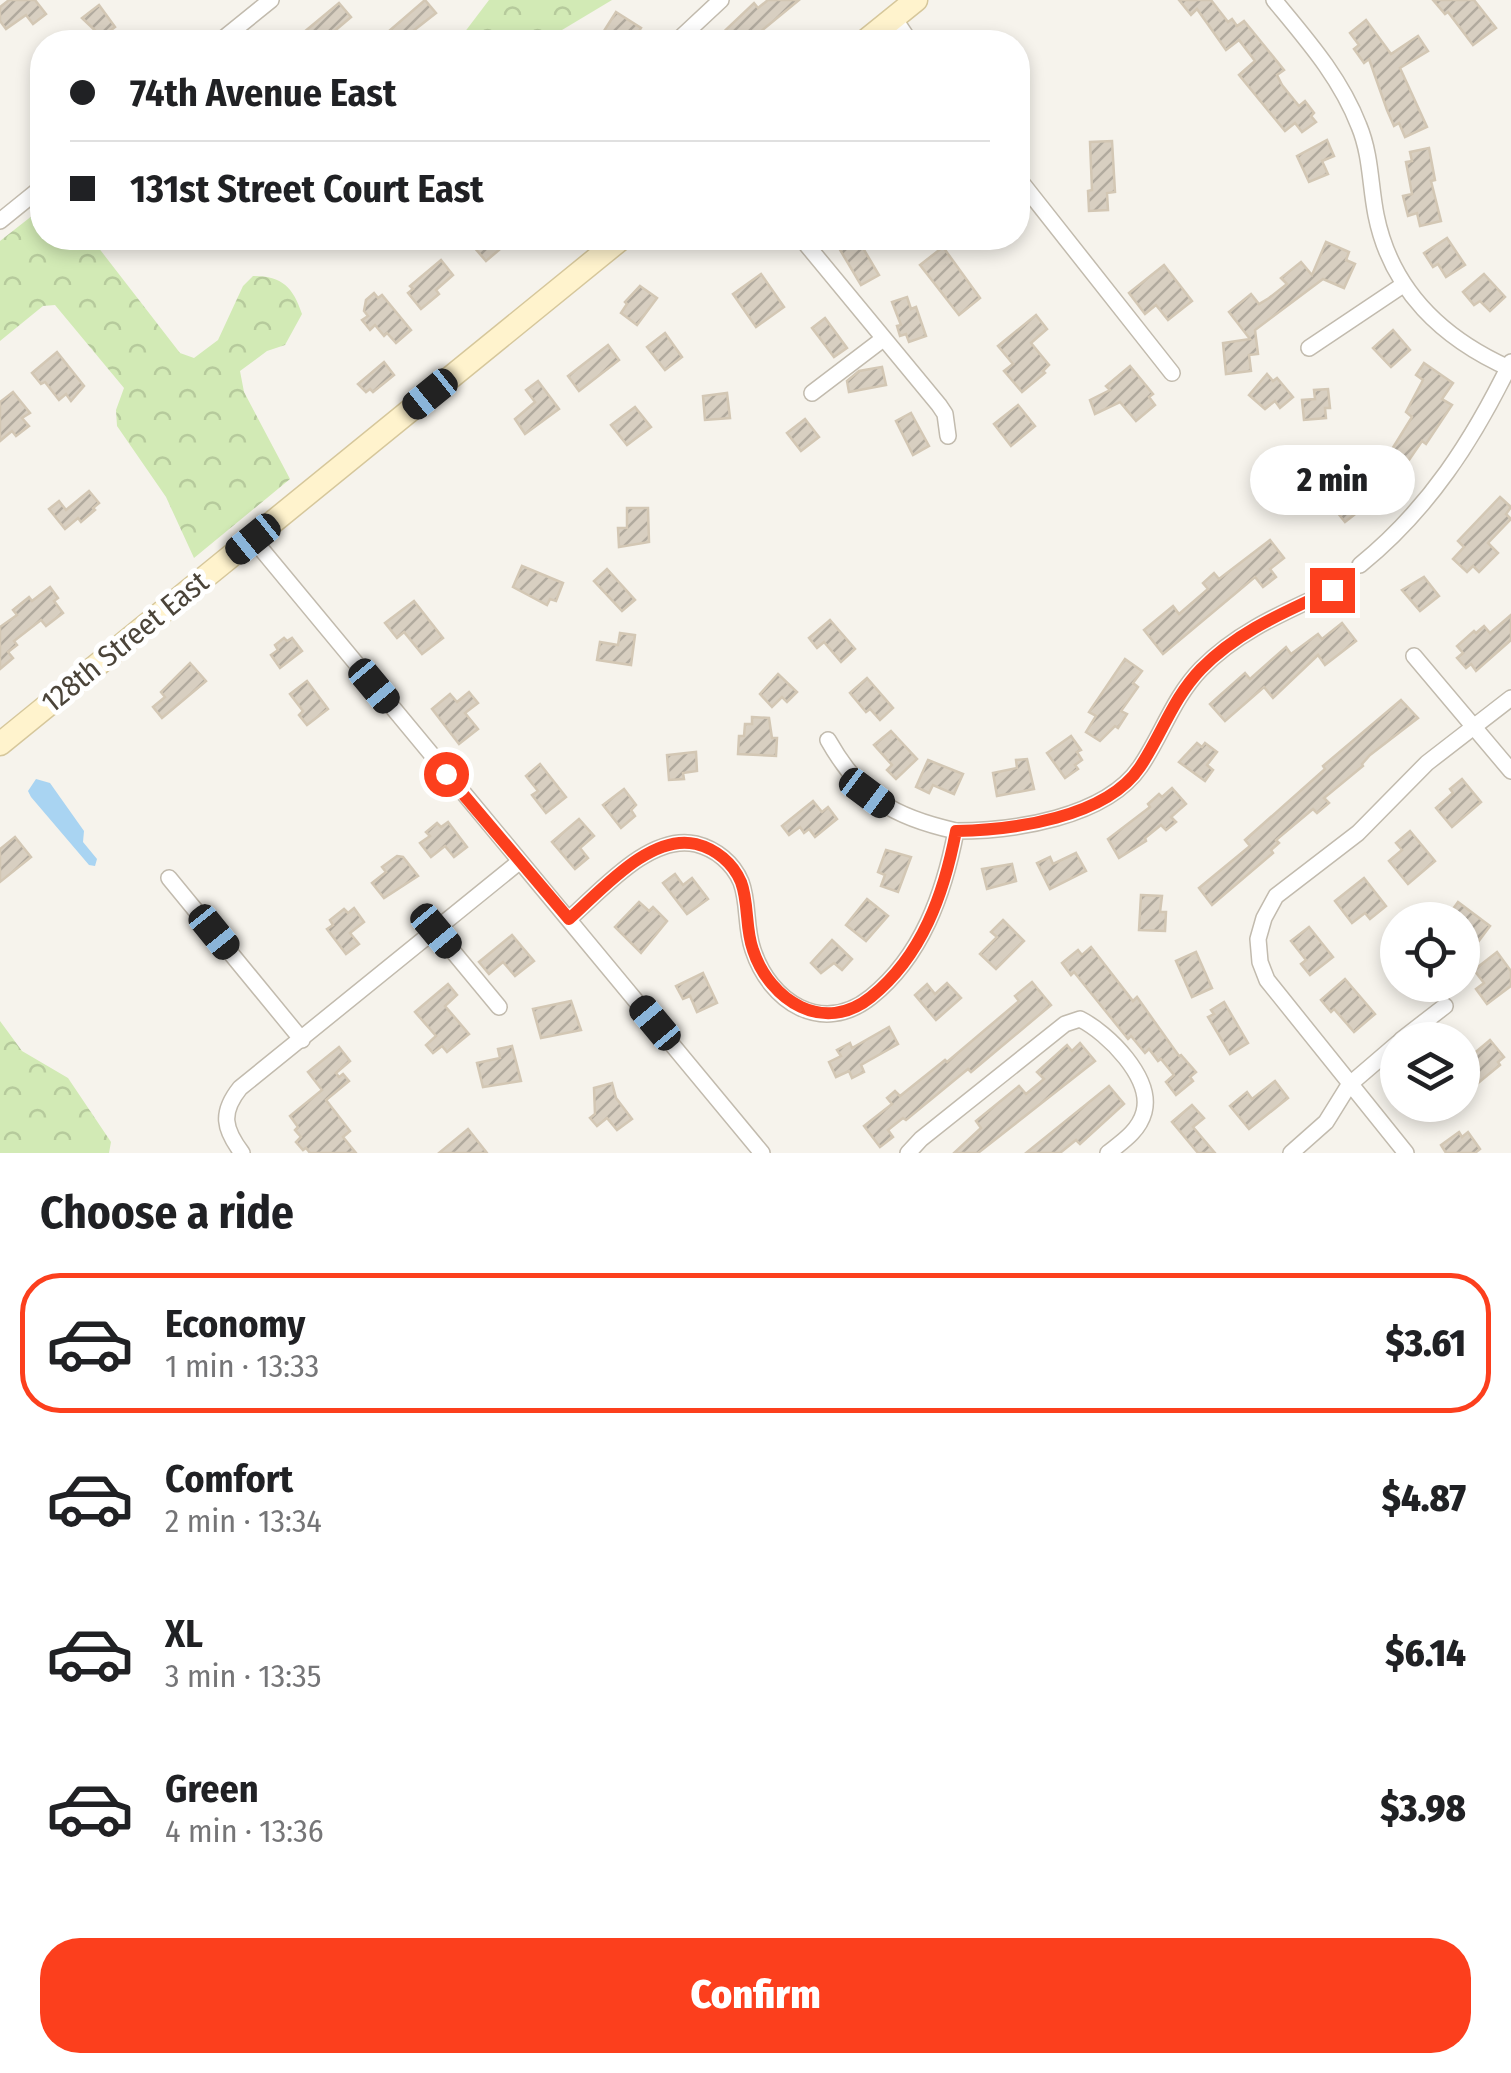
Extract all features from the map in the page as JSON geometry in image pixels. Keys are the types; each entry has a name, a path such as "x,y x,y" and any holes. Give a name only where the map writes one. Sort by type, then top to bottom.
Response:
{"street":[{"path":"233,30 270,0"},
{"path":"689,30 721,0"},
{"path":"872,30 886,9 916,0"},
{"path":"1274,0 1327,64 1359,124 1380,229 1403,286 1437,325 1475,352 1510,366 1452,470 1431,497 1360,565"},
{"path":"886,9 901,30"},
{"path":"1030,193 1172,373"},
{"path":"0,222 30,196"},
{"name":"128th Street East","path":"0,744 607,250"},
{"path":"811,250 939,405 948,436"},
{"path":"1309,348 1403,286"},
{"path":"812,393 883,338"},
{"path":"253,539 762,1153"},
{"path":"828,740 867,793 891,811 921,823 956,831 998,831 1043,823 1110,793 1133,776 1174,703 1217,654 1261,623 1332,590"},
{"path":"1414,656 1511,771"},
{"path":"1406,1153 1268,980 1257,950 1264,918 1276,896 1290,882 1358,834 1427,763 1511,698"},
{"path":"569,919 656,847 684,842 703,846 729,863 740,880 754,954 776,988 800,1009 824,1016 848,1012 869,999 906,960 932,918 956,831"},
{"path":"242,1153 227,1132 224,1119 240,1088 519,862"},
{"path":"169,878 302,1040"},
{"path":"436,931 498,1006"},
{"path":"1425,1022 1445,1006"},
{"path":"908,1153 1073,1020 1080,1020 1102,1032 1134,1072 1144,1095 1145,1110 1139,1125 1108,1153"},
{"path":"1292,1153 1326,1122 1349,1084 1380,1058"}],"green space":[{"path":"489,0 612,0 562,30 466,30"},
{"path":"30,217 30,250 100,250 180,353 194,358 218,340 243,286 253,276 272,278 285,285 302,314 285,345 267,351 240,371 244,392 290,479 194,558 166,497 117,426 116,410 124,388 55,305 43,306 0,341 0,241"},
{"path":"0,1021 22,1051 68,1078 111,1142 109,1153 0,1153"}],"water":[{"path":"36,779 50,783 84,831 83,842 97,859 95,866 89,865 31,797 28,791"}],"building":[{"path":"9,0 35,0 46,14 33,24 26,15 6,29 0,21 0,7"},
{"path":"425,0 436,13 414,30 390,30"},
{"path":"768,0 799,0 763,30 726,30 754,3 758,8"},
{"path":"1179,0 1211,0 1228,22 1232,19 1237,26 1244,21 1284,70 1277,75 1282,85 1299,106 1305,101 1316,122 1302,132 1295,123 1285,131 1239,75 1255,61 1239,40 1226,50 1197,9 1191,15"},
{"path":"1433,0 1474,0 1496,28 1473,45 1448,12 1445,14"},
{"path":"339,3 351,17 336,30 306,30"},
{"path":"99,5 115,27 95,30 82,18"},
{"path":"616,12 641,28 640,30 605,30"},
{"path":"1366,20 1391,54 1418,36 1428,51 1400,68 1427,127 1405,137 1399,123 1394,126 1369,59 1364,63 1354,49 1359,45 1350,33"},
{"path":"1327,140 1334,156 1322,161 1328,174 1309,182 1297,156"},
{"path":"1112,141 1115,192 1107,193 1108,210 1089,211 1090,142"},
{"path":"1429,148 1435,180 1431,181 1441,221 1420,226 1417,213 1408,216 1403,196 1412,194 1406,162 1412,161 1410,152"},
{"path":"1447,238 1465,265 1446,277 1424,253"},
{"path":"1326,242 1349,252 1346,260 1355,264 1344,288 1323,279 1255,330 1258,354 1249,355 1251,371 1226,374 1223,343 1250,339 1229,312 1251,294 1259,304 1269,298 1287,284 1281,278 1301,262 1312,275"},
{"path":"476,250 499,250 486,261"},
{"path":"840,250 864,250 879,275 861,285"},
{"path":"939,250 945,250 980,298 959,315 920,265"},
{"path":"441,260 453,275 421,309 408,293 413,289 410,286"},
{"path":"1164,265 1192,301 1168,320 1156,305 1145,314 1129,293"},
{"path":"761,274 784,307 756,327 733,294"},
{"path":"1484,274 1505,297 1490,311 1480,301 1474,305 1463,292"},
{"path":"640,286 657,298 637,325 621,313 625,302"},
{"path":"374,293 378,298 382,295 411,330 396,343 375,325 370,330 362,320 368,316 364,311 366,300"},
{"path":"907,297 911,309 916,307 926,336 909,342 906,334 900,336 897,326 901,325 892,302"},
{"path":"1036,315 1047,329 1031,343 1049,365 1022,392 1004,371 1013,364 998,346"},
{"path":"825,318 847,348 834,357 812,328"},
{"path":"1393,330 1410,350 1391,367 1373,348"},
{"path":"665,333 682,357 665,370 647,347"},
{"path":"608,345 619,360 579,391 568,376"},
{"path":"57,352 84,386 71,401 66,394 59,400 32,373"},
{"path":"384,362 394,375 373,392 366,392 358,384"},
{"path":"1424,363 1453,383 1442,399 1452,405 1394,482 1387,476 1379,487 1363,473 1384,450 1389,454 1412,417 1406,412 1423,380 1416,375"},
{"path":"1130,366 1153,394 1149,397 1155,405 1136,421 1120,402 1095,414 1090,400 1110,390 1106,386"},
{"path":"882,367 886,385 849,392 847,381 859,371"},
{"path":"1267,374 1273,381 1277,378 1293,397 1280,408 1275,401 1265,409 1249,395"},
{"path":"538,381 559,409 525,434 515,419 535,402 526,390"},
{"path":"1328,389 1330,408 1325,408 1326,418 1304,420 1302,400 1315,399 1314,390"},
{"path":"13,392 30,413 22,418 29,426 16,436 12,431 0,441 0,402"},
{"path":"727,393 730,418 705,420 703,396"},
{"path":"1018,405 1035,426 1011,446 994,424"},
{"path":"635,407 651,427 627,445 611,425"},
{"path":"911,413 929,446 913,455 896,421"},
{"path":"805,419 819,437 801,451 787,433"},
{"path":"1350,481 1368,504 1345,522 1333,507 1338,503 1332,495"},
{"path":"89,491 99,503 95,510 65,529 49,509 59,501 66,510"},
{"path":"1500,497 1511,507 1506,514 1511,519 1488,543 1498,553 1479,572 1473,566 1467,572 1453,559 1464,547 1458,541"},
{"path":"627,508 648,508 649,542 619,547 618,528 627,528"},
{"path":"1270,540 1284,558 1270,569 1276,577 1263,587 1255,577 1163,654 1144,630 1173,606 1179,614 1208,589 1203,583 1214,573 1219,579"},
{"path":"522,566 563,583 556,601 550,599 547,605 513,587"},
{"path":"607,569 635,600 622,611 594,581"},
{"path":"1424,577 1439,596 1420,611 1402,590"},
{"path":"50,587 63,613 46,626 41,620 14,641 17,645 8,652 13,658 0,669 0,627 17,615 13,610 29,597 32,601"},
{"path":"414,601 443,638 422,654 404,632 397,638 385,623"},
{"path":"1511,615 1511,640 1476,671 1471,664 1466,668 1457,658 1463,653 1457,646 1484,626 1490,633"},
{"path":"830,620 855,649 841,662 824,642 817,648 809,638"},
{"path":"1342,623 1356,641 1325,665 1318,655 1273,698 1264,687 1225,721 1210,704 1245,673 1250,679 1286,647 1291,654 1318,634 1322,639"},
{"path":"620,633 635,635 631,665 597,660 600,642 618,645"},
{"path":"284,638 292,638 302,651 280,668 271,655"},
{"path":"1125,659 1142,671 1133,683 1138,687 1121,711 1127,714 1118,728 1115,726 1100,741 1086,732 1096,716 1089,712"},
{"path":"190,663 206,681 162,718 153,707 165,697 161,692"},
{"path":"778,674 797,692 787,702 782,697 772,707 760,694"},
{"path":"867,678 893,708 880,720 870,709 866,712 850,693"},
{"path":"307,681 328,709 307,725 299,715 303,711 290,694"},
{"path":"469,692 478,703 465,713 478,729 459,744 432,709 450,694 457,702"},
{"path":"1401,700 1418,718 1324,798 1329,803 1317,813 1313,809 1276,840 1279,843 1271,850 1273,853 1212,905 1199,888 1250,846 1245,840 1325,769 1323,766"},
{"path":"752,717 769,718 772,738 777,738 776,756 738,754 739,736 744,736 745,724 752,724"},
{"path":"891,731 917,759 896,779 887,770 892,765 874,745"},
{"path":"1071,736 1081,750 1077,752 1082,760 1075,765 1078,769 1065,778 1047,753"},
{"path":"1197,743 1202,747 1205,743 1217,752 1207,765 1213,770 1205,781 1179,762"},
{"path":"696,752 697,771 683,773 684,779 669,780 667,755"},
{"path":"1027,759 1034,789 997,796 993,773 1017,768 1016,760"},
{"path":"928,760 963,774 954,794 933,785 929,793 916,787"},
{"path":"540,764 566,797 546,813 532,795 538,791 526,776"},
{"path":"1462,779 1481,802 1452,827 1436,808"},
{"path":"1172,788 1186,804 1171,817 1176,822 1166,830 1161,825 1146,841 1119,858 1108,839 1150,807 1148,804 1159,794 1162,797"},
{"path":"624,789 636,805 631,810 635,816 621,828 603,805"},
{"path":"813,801 822,812 828,807 837,819 815,837 809,829 804,833 800,827 789,835 782,826"},
{"path":"579,819 594,836 580,848 588,858 575,869 552,842"},
{"path":"448,822 467,847 454,857 445,846 431,857 420,843 430,836 426,832 437,823 441,827"},
{"path":"1410,831 1435,861 1408,884 1389,861 1402,850 1396,843"},
{"path":"15,837 31,857 0,882 0,849"},
{"path":"886,850 911,857 898,892 881,886 885,875 878,872"},
{"path":"1076,853 1086,871 1050,889 1037,863 1050,857 1053,864"},
{"path":"397,856 403,857 418,876 384,898 372,883 386,872 382,867"},
{"path":"1012,864 1016,881 987,889 982,869"},
{"path":"675,874 683,885 692,878 708,899 687,914 663,883"},
{"path":"1364,878 1383,902 1380,911 1370,919 1365,913 1352,923 1335,901"},
{"path":"1141,895 1162,896 1160,912 1166,912 1165,931 1139,930"},
{"path":"867,899 888,916 866,941 846,925"},
{"path":"639,902 649,911 653,907 667,921 641,953 615,927"},
{"path":"354,908 364,922 350,933 359,944 346,954 327,929 333,925 330,920 344,909 348,913"},
{"path":"1480,918 1490,926 1480,939"},
{"path":"1003,920 1024,941 996,969 980,954 997,937 991,932"},
{"path":"1309,927 1333,957 1310,975 1301,964 1306,960 1291,941"},
{"path":"512,935 534,961 515,976 503,962 489,974 479,962"},
{"path":"832,940 852,959 842,970 834,963 821,973 811,963"},
{"path":"1091,947 1133,1001 1137,997 1179,1056 1196,1072 1190,1077 1193,1081 1176,1095 1166,1082 1174,1075 1161,1059 1158,1061 1149,1049 1145,1053 1131,1036 1128,1039 1074,972 1071,975 1062,963 1078,950 1082,955"},
{"path":"1196,952 1212,988 1192,997 1176,961"},
{"path":"1497,952 1511,971 1511,986 1487,1004 1480,994 1484,983 1480,965"},
{"path":"703,973 717,1003 697,1012 690,996 683,999 676,986"},
{"path":"1345,979 1375,1014 1354,1032 1321,1000"},
{"path":"1032,982 1051,1005 971,1072 968,1069 888,1130 893,1137 880,1147 864,1126 892,1104 887,1098 895,1091 900,1096 947,1062 1019,1001 1015,996"},
{"path":"947,983 961,998 936,1020 915,995 927,984 935,994"},
{"path":"448,984 457,995 445,1006 469,1034 447,1052 442,1046 433,1053 426,1045 436,1036 415,1012"},
{"path":"571,1001 581,1030 541,1038 533,1009"},
{"path":"1224,1002 1248,1043 1230,1054 1208,1017 1214,1014 1211,1010"},
{"path":"889,1027 898,1044 861,1065 864,1072 852,1078 849,1071 836,1077 829,1062 841,1056 837,1050 850,1043 852,1048"},
{"path":"1490,1040 1504,1057 1480,1081 1480,1048"},
{"path":"1080,1043 1095,1061 978,1153 954,1153 981,1128 976,1121 1019,1086 1026,1094 1044,1079 1037,1072 1067,1045 1072,1051"},
{"path":"512,1046 521,1081 483,1087 477,1063 500,1058 498,1049"},
{"path":"339,1047 350,1061 336,1073 349,1081 326,1100 350,1131 343,1137 356,1153 310,1153 296,1142 301,1137 290,1116 322,1090 308,1072"},
{"path":"1275,1081 1288,1098 1249,1129 1230,1106 1247,1092 1252,1099"},
{"path":"612,1083 616,1098 632,1119 617,1130 607,1118 597,1126 590,1118 595,1114 594,1088"},
{"path":"1109,1086 1124,1104 1080,1144 1076,1140 1060,1153 1026,1153"},
{"path":"1192,1105 1204,1118 1193,1127 1215,1153 1198,1153 1172,1122"},
{"path":"468,1129 487,1153 439,1153"},
{"path":"1459,1132 1462,1137 1468,1132 1480,1149 1475,1153 1446,1153 1441,1145"}],"route":[{"path":"446,774 569,919 656,847 684,842 703,846 720,856 740,880 750,939 760,966 776,988 800,1009 835,1015 869,999 920,940 942,892 956,831 998,831 1043,823 1110,793 1142,765 1174,703 1217,654 1261,623 1332,590"}]}
